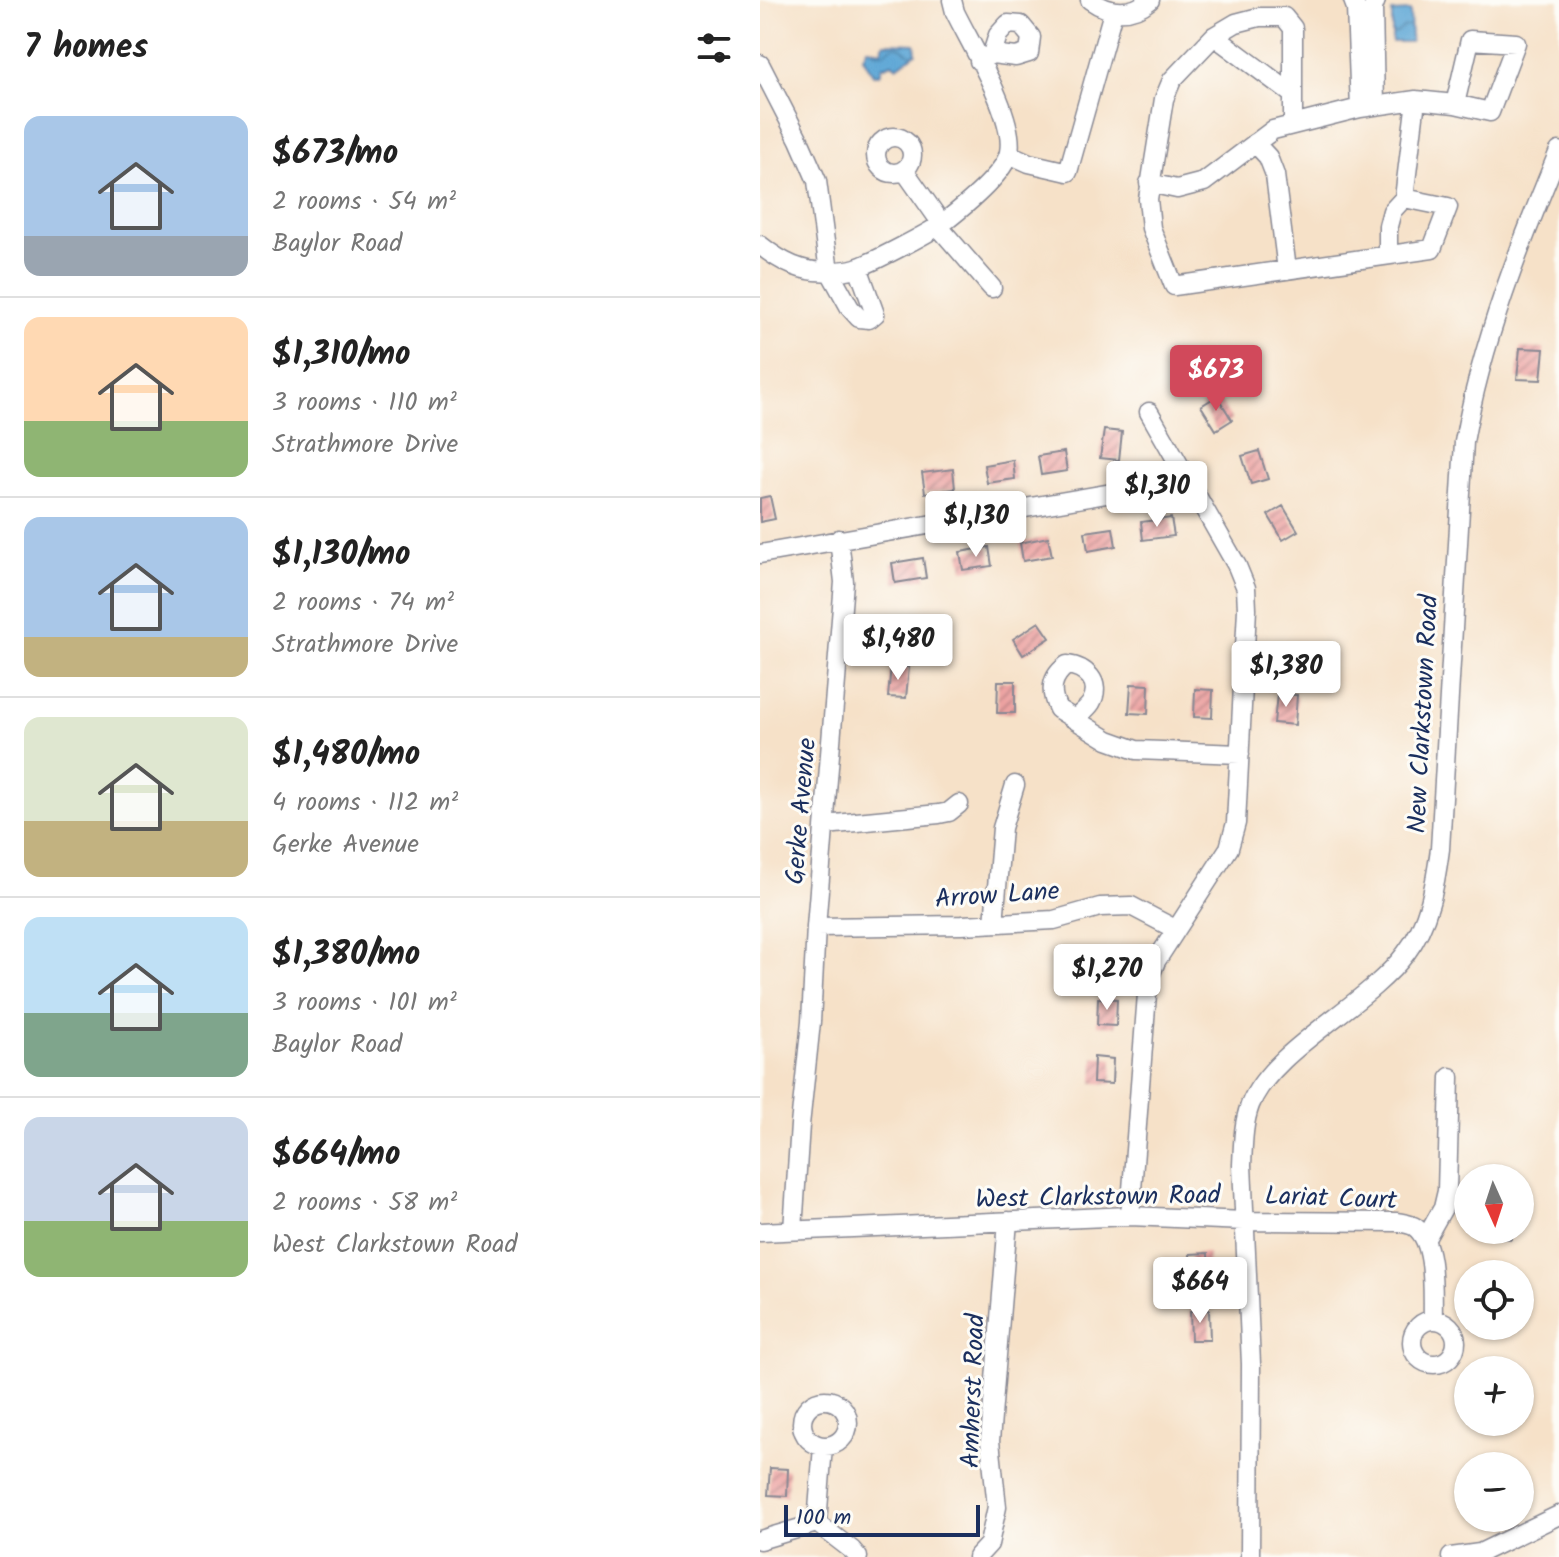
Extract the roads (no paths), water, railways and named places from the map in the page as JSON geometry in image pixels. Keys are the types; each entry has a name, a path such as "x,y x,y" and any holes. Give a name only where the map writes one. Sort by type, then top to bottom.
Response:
{"street":[{"path":"760,245 780,262 806,270 829,272 858,267 940,225 1003,167 1009,154 1011,131 986,58 955,12 952,0"},
{"path":"1090,0 1113,12 1138,9 1150,0"},
{"path":"1353,0 1367,106"},
{"path":"1367,106 1376,0"},
{"path":"1009,154 1029,163 1068,172 1113,12"},
{"path":"1293,124 1293,28 1284,17 1259,17 1236,23 1214,36 1172,80 1164,99 1149,183 1151,228 1174,286 1432,249 1448,207 1404,198"},
{"path":"1214,36 1292,94"},
{"path":"760,64 817,181 829,272 850,308 859,318 869,319 875,314 858,267"},
{"path":"1388,255 1388,226 1392,211 1404,198 1416,100"},
{"path":"1149,183 1177,189 1204,182 1273,130 1293,124 1367,106 1416,100 1455,104"},
{"path":"1255,143 1268,157 1275,175 1287,270"},
{"name":"New Clarkstown Road","path":"1244,1221 1243,1134 1250,1104 1266,1078 1289,1056 1389,975 1409,950 1426,918 1440,849 1460,494 1471,404 1489,337 1513,267 1559,151"},
{"path":"904,170 940,225 992,288"},
{"path":"1130,1216 1148,981 1175,929 1229,848 1236,823 1246,588 1237,566 1149,412"},
{"path":"760,554 1187,480"},
{"name":"Gerke Avenue","path":"793,1230 844,582 839,539"},
{"path":"1076,718 1108,740 1136,750 1240,754"},
{"path":"994,923 1002,828 1015,785"},
{"path":"825,825 939,814 949,812 959,804"},
{"name":"Arrow Lane","path":"816,927 1054,920 1100,907 1131,906 1175,929"},
{"path":"1425,1240 1443,1208 1447,1191 1450,1077"},
{"name":"West Clarkstown Road","path":"760,1232 1130,1216 1244,1221 1251,1364 1250,1557"},
{"name":"Amherst Road","path":"977,1557 989,1544 997,1507 990,1441 1008,1221"},
{"name":"Lariat Court","path":"1244,1221 1397,1222 1415,1227 1425,1240 1431,1259 1433,1320"},
{"path":"817,1523 823,1446"},
{"path":"1451,1557 1480,1553 1559,1515"},
{"path":"760,1540 817,1523"},
{"path":"817,1523 858,1557"}],"water":[{"path":"1410,11 1411,42 1392,42 1392,12"},
{"path":"884,43 915,44 916,53 897,67 892,63 882,67 880,75 873,75 863,57 867,48 881,51"}]}
